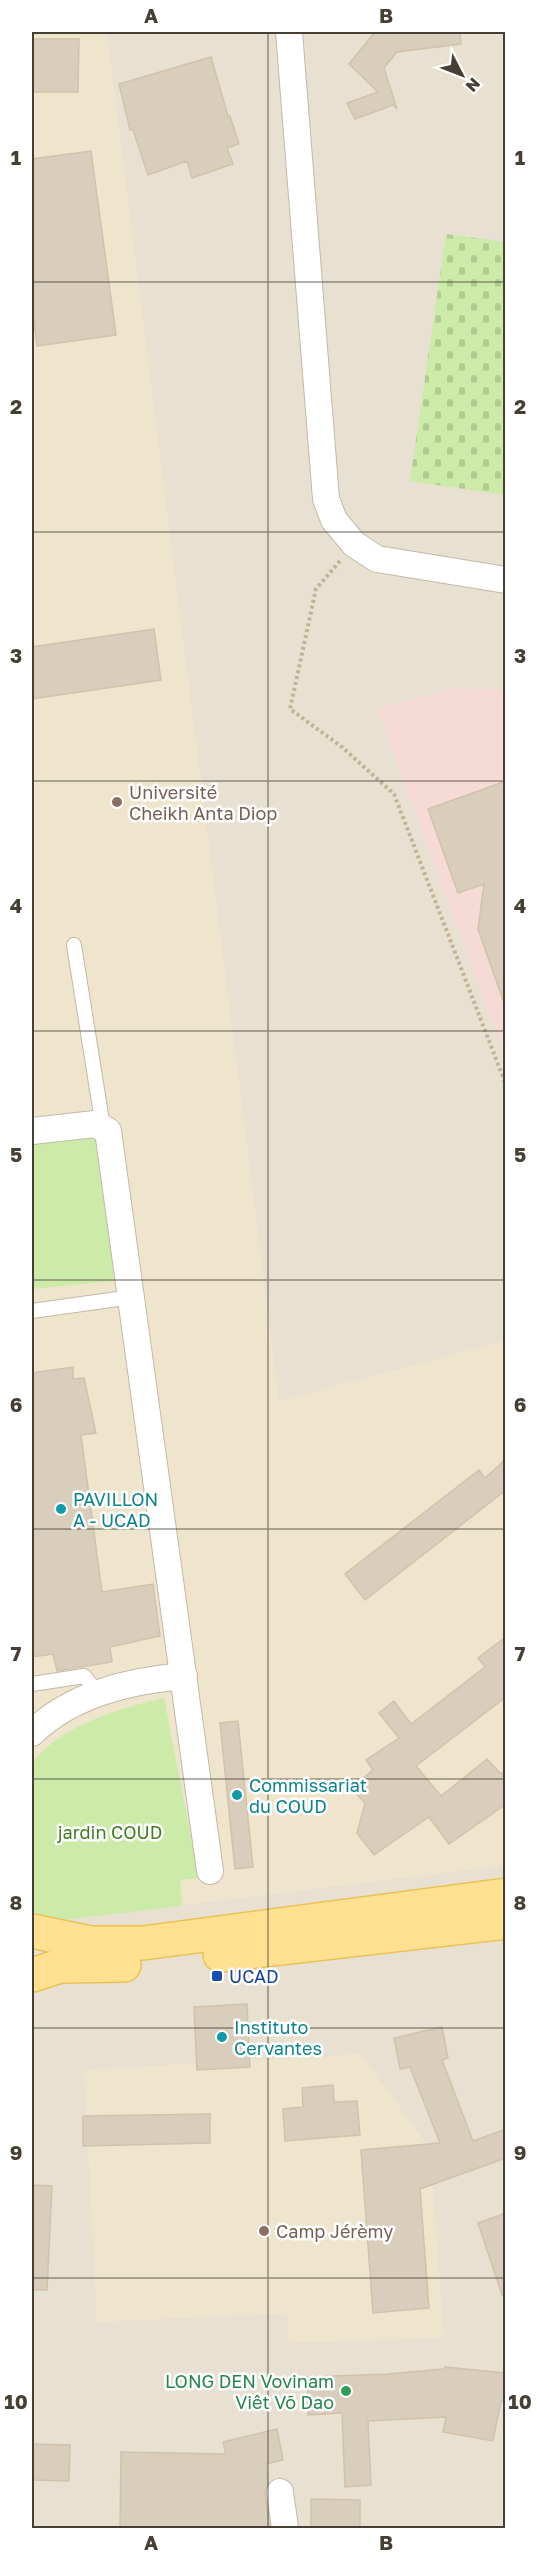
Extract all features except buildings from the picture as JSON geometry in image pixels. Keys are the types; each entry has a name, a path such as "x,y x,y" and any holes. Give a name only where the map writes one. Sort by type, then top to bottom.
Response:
{"main road":[{"path":"32,1931 90,1943 143,1943 506,1895"},
{"path":"32,1976 60,1966 146,1964 506,1922"}],"street":[{"path":"289,32 326,499 334,520 354,544 377,559 506,580"},
{"path":"32,1131 95,1124 108,1131 210,1871"},
{"path":"32,1733 65,1708 97,1692 160,1678 184,1676"},
{"path":"280,2492 285,2529"}],"lane":[{"path":"74,945 103,1127"},
{"path":"32,1311 132,1297"},
{"path":"32,1684 84,1676 97,1692"}],"path":[{"path":"354,544 316,589 290,710 342,747 394,794 506,1085"}],"shaded area":[{"path":"32,32 505,32 505,2528 32,2528"},
{"name":"Université Cheikh Anta Diop","path":"32,32 107,32 279,1401 505,1341 506,1865 54,1921 32,1911"},
{"path":"455,688 505,690 505,1056 377,708"},
{"name":"Camp Jérèmy","path":"361,2054 430,2149 444,2337 288,2343 288,2313 97,2322 84,2070"}],"green space":[{"path":"446,234 505,242 505,495 410,481"},
{"path":"93,1131 102,1139 120,1270 113,1281 32,1289 32,1139"},
{"name":"jardin COUD","path":"164,1698 199,1878 180,1880 182,1906 54,1921 32,1911 32,1763 45,1749 75,1728 110,1713"}],"place":[{"name":"Université Cheikh Anta Diop","path":"117,802"},
{"name":"PAVILLON A - UCAD","path":"61,1509"},
{"name":"Commissariat du COUD","path":"237,1795"},
{"name":"UCAD","path":"217,1976"},
{"name":"Instituto Cervantes","path":"222,2037"},
{"name":"Camp Jérèmy","path":"264,2231"},
{"name":"LONG DEN Vovinam Viêt Võ Dao","path":"346,2391"}]}
